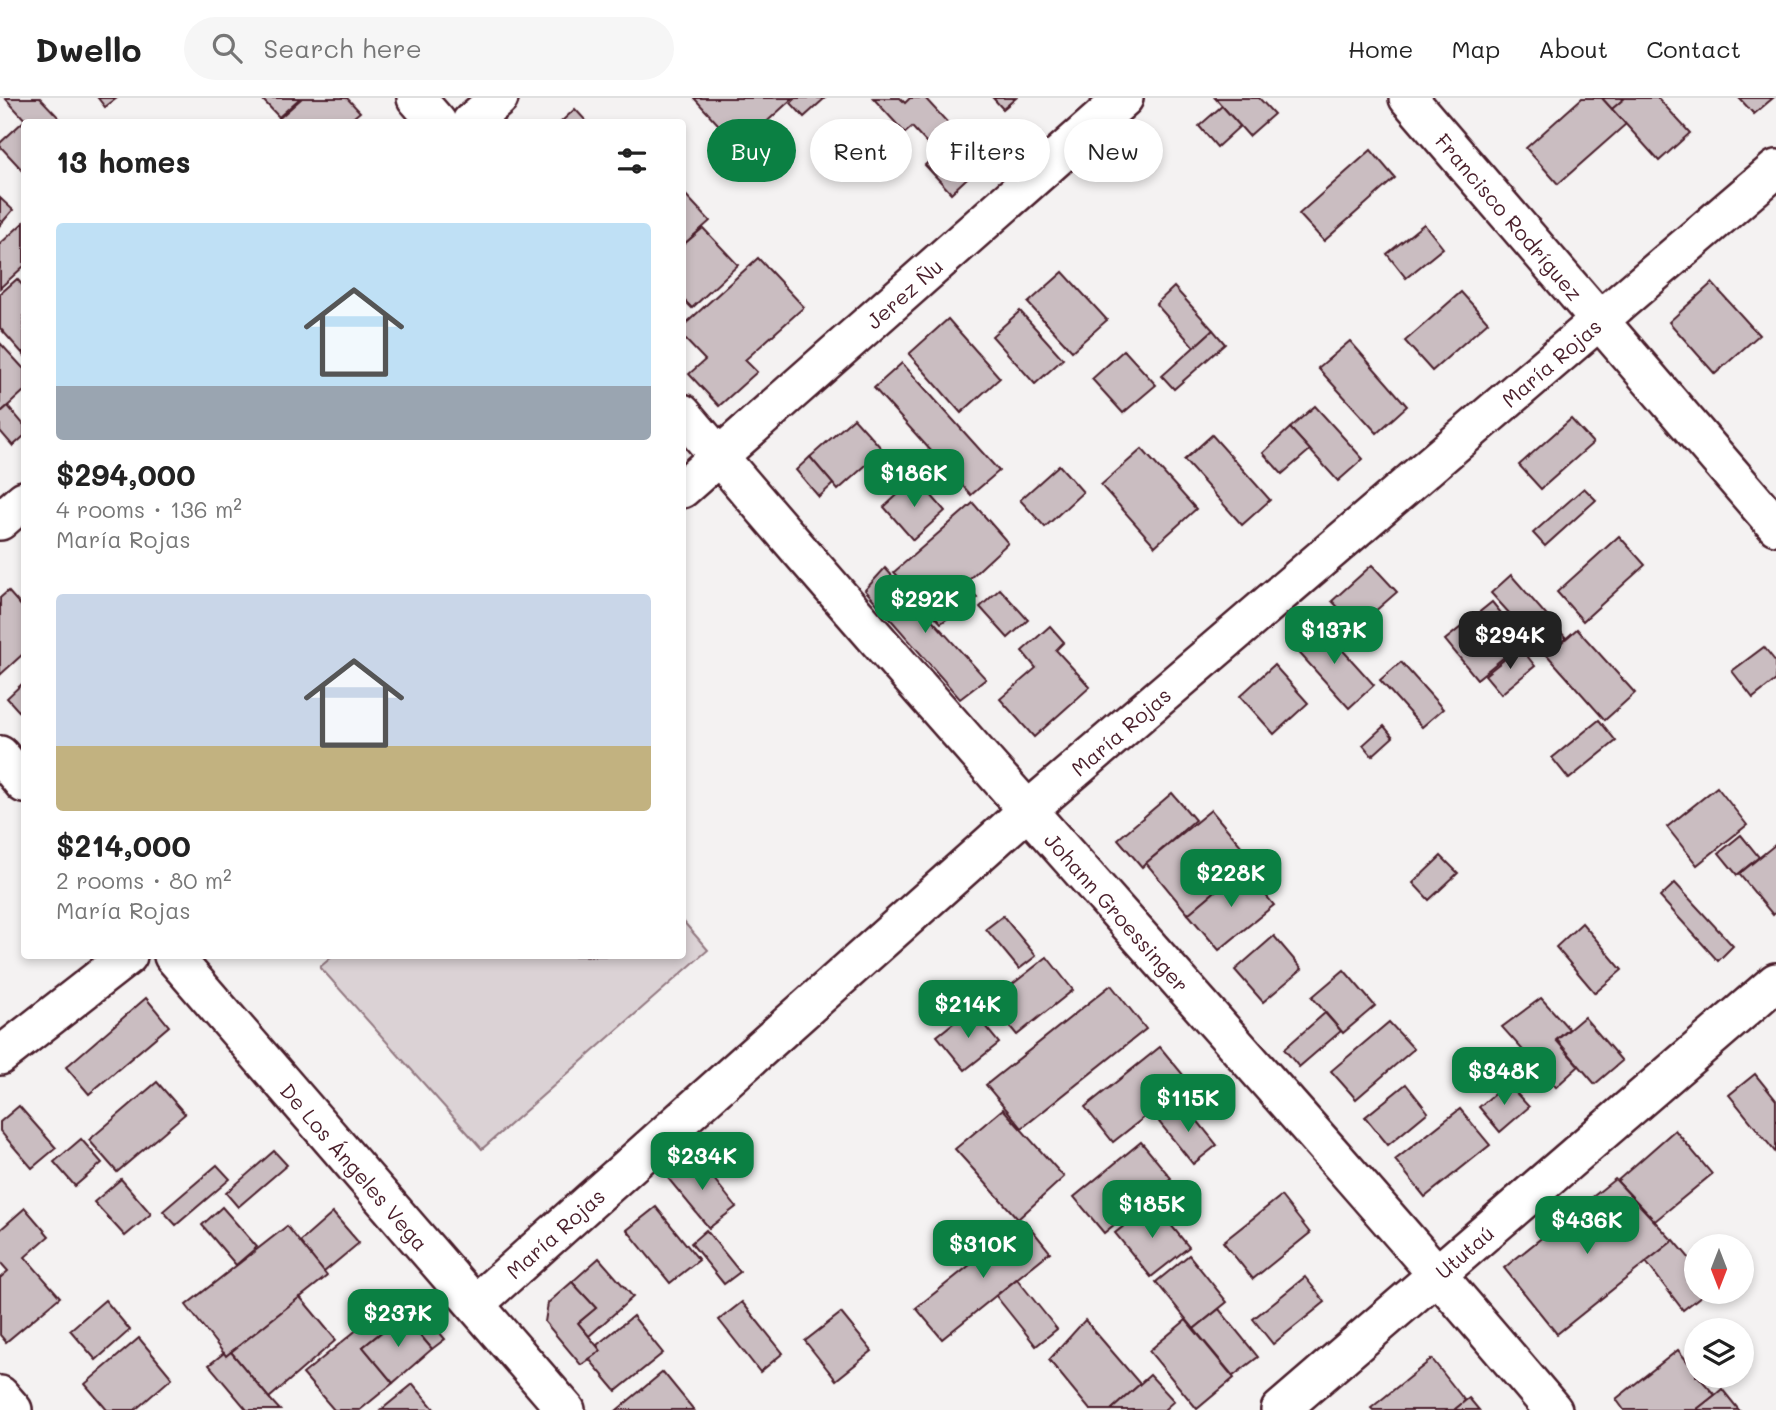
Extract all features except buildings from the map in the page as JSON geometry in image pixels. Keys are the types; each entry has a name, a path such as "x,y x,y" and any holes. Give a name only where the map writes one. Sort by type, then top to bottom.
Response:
{"street":[{"path":"416,98 434,119"},
{"path":"474,119 499,98"},
{"name":"Jerez Ñu","path":"686,486 1124,98"},
{"name":"Francisco Rodríguez","path":"1408,98 1776,526"},
{"name":"María Rojas","path":"475,1304 1028,810 1776,169"},
{"name":"Johann Groessinger","path":"686,418 1438,1274 1553,1410"},
{"path":"0,521 21,503"},
{"path":"0,755 21,780"},
{"path":"0,1056 124,959"},
{"name":"De Los Ángeles Vega","path":"176,959 566,1410"},
{"name":"Ututaú","path":"1280,1410 1776,982"},
{"path":"0,1395 13,1410"}],"shaded area":[{"path":"686,924 708,950 482,1149 320,967 329,959 686,959"}]}
